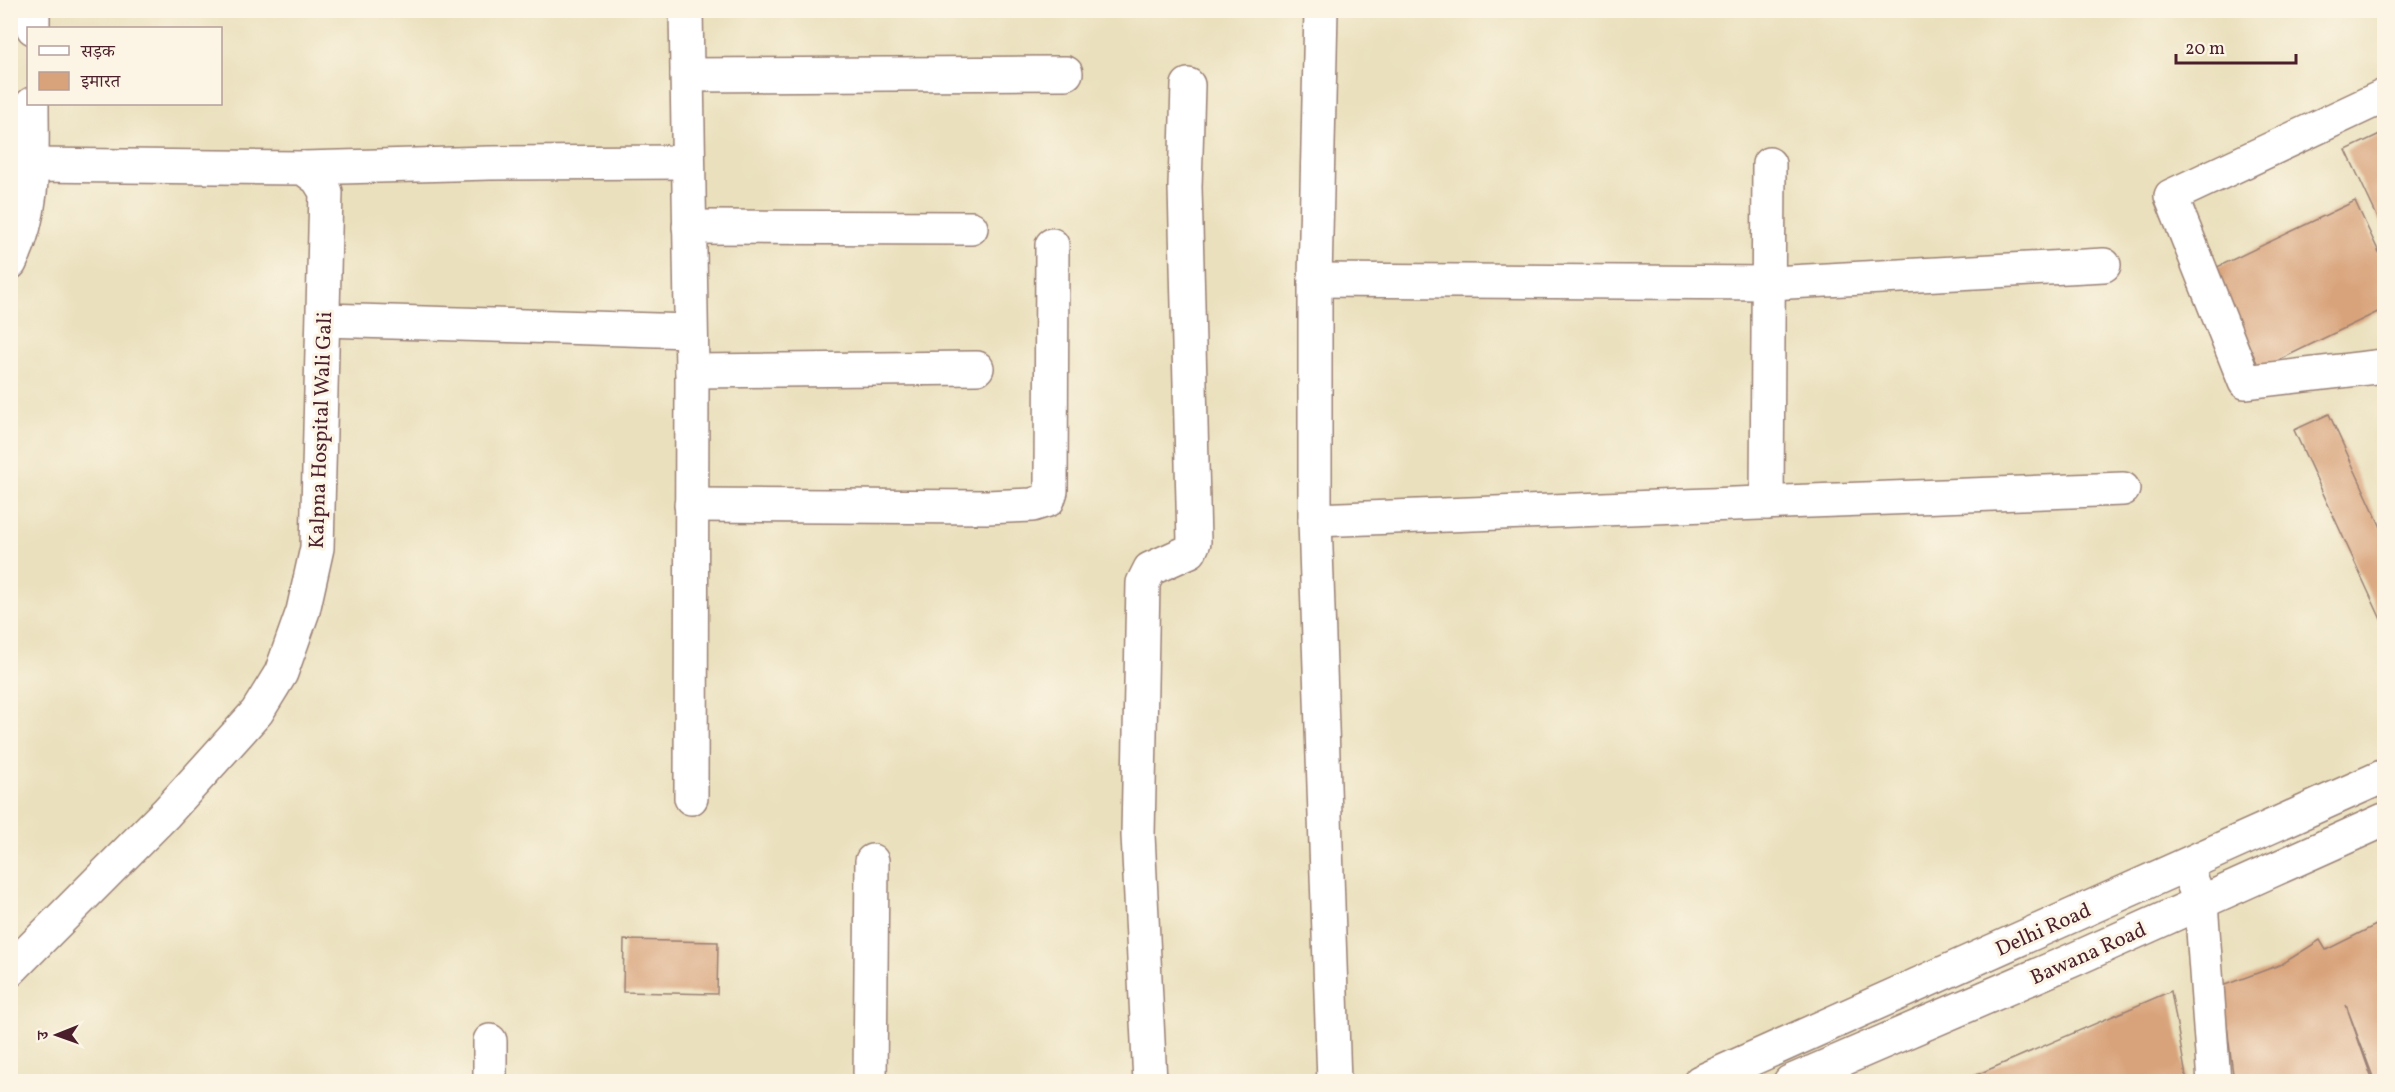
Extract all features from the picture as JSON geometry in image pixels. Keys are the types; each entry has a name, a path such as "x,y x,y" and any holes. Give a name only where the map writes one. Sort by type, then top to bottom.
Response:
{"street":[{"path":"33,10 33,27"},
{"path":"686,10 692,371 691,798"},
{"path":"1321,10 1315,280 1315,520 1334,1082"},
{"path":"687,75 1066,74"},
{"path":"1150,1082 1138,835 1143,583 1150,569 1185,555 1190,551 1194,542 1185,187 1188,85"},
{"path":"2385,96 2171,196 2245,382 2385,366"},
{"path":"10,263 22,240 31,203 32,105"},
{"path":"32,165 303,168 490,163 688,162"},
{"path":"1767,503 1769,164"},
{"name":"Kalpna Hospital Wali Gali","path":"10,970 166,813 256,712 281,673 303,611 317,548 326,192 318,179 303,168"},
{"path":"688,227 971,228"},
{"path":"691,505 987,507 1032,505 1048,500 1051,491 1052,245"},
{"path":"1315,280 1770,283 2104,265"},
{"path":"324,320 690,331"},
{"path":"692,371 977,368"},
{"path":"1315,520 2124,489"},
{"name":"Delhi Road","path":"1700,1082 2385,776"},
{"name":"Bawana Road","path":"1790,1082 2201,903 2385,820"},
{"path":"870,1082 872,861"},
{"path":"2186,866 2201,903 2214,1082"},
{"path":"490,1041 490,1082"}],"building":[{"path":"2384,132 2384,231 2346,150"},
{"path":"2355,201 2384,263 2384,309 2260,369 2213,269"},
{"path":"2329,414 2384,534 2384,626 2294,430"},
{"path":"2384,921 2384,1082 2375,1082 2346,1005 2373,1082 2234,1082 2222,986 2282,964 2320,940 2326,950"},
{"path":"624,940 718,942 717,994 623,992"},
{"path":"2171,991 2187,1082 1960,1082"}]}
